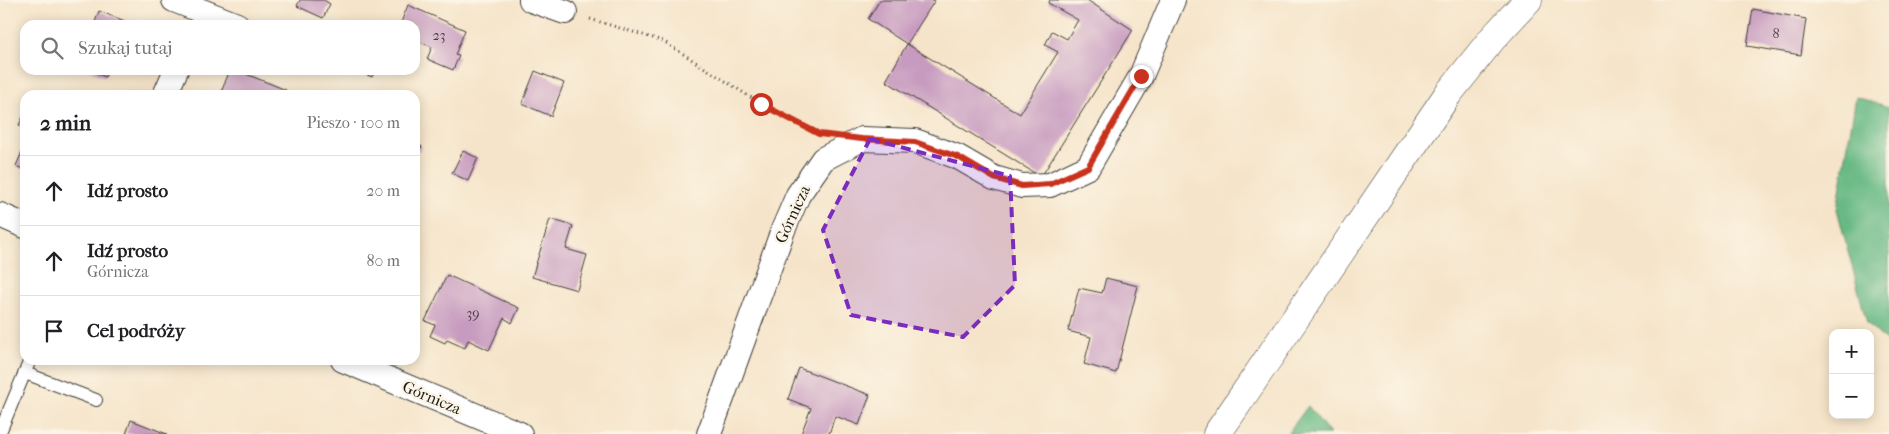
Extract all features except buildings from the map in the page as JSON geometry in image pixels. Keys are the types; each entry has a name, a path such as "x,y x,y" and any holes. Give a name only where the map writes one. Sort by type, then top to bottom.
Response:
{"main road":[{"path":"1217,434 1448,94 1492,39 1528,0"}],"street":[{"path":"174,0 224,20"},
{"path":"531,0 565,12"},
{"name":"Górnicza","path":"709,434 783,230 798,195 822,159 862,139 915,142 958,157 994,178 1022,186 1050,184 1088,167 1141,76 1173,0"},
{"path":"167,90 174,75"},
{"path":"0,215 20,224"},
{"name":"Górnicza","path":"355,365 520,434"}],"lane":[{"path":"0,432 28,365"},
{"path":"25,374 96,400"}],"path":[{"path":"565,12 663,41 761,104 819,134 862,139"}],"highlighted area":[{"path":"870,139 1010,176 1015,285 963,337 851,315 823,230"}],"green space":[{"path":"1856,97 1889,107 1889,344 1867,323 1837,209"},
{"path":"1308,406 1330,434 1287,434"}],"route":[{"path":"761,104 819,134 915,142 958,157 994,178 1022,186 1050,184 1088,167 1141,76"}]}
